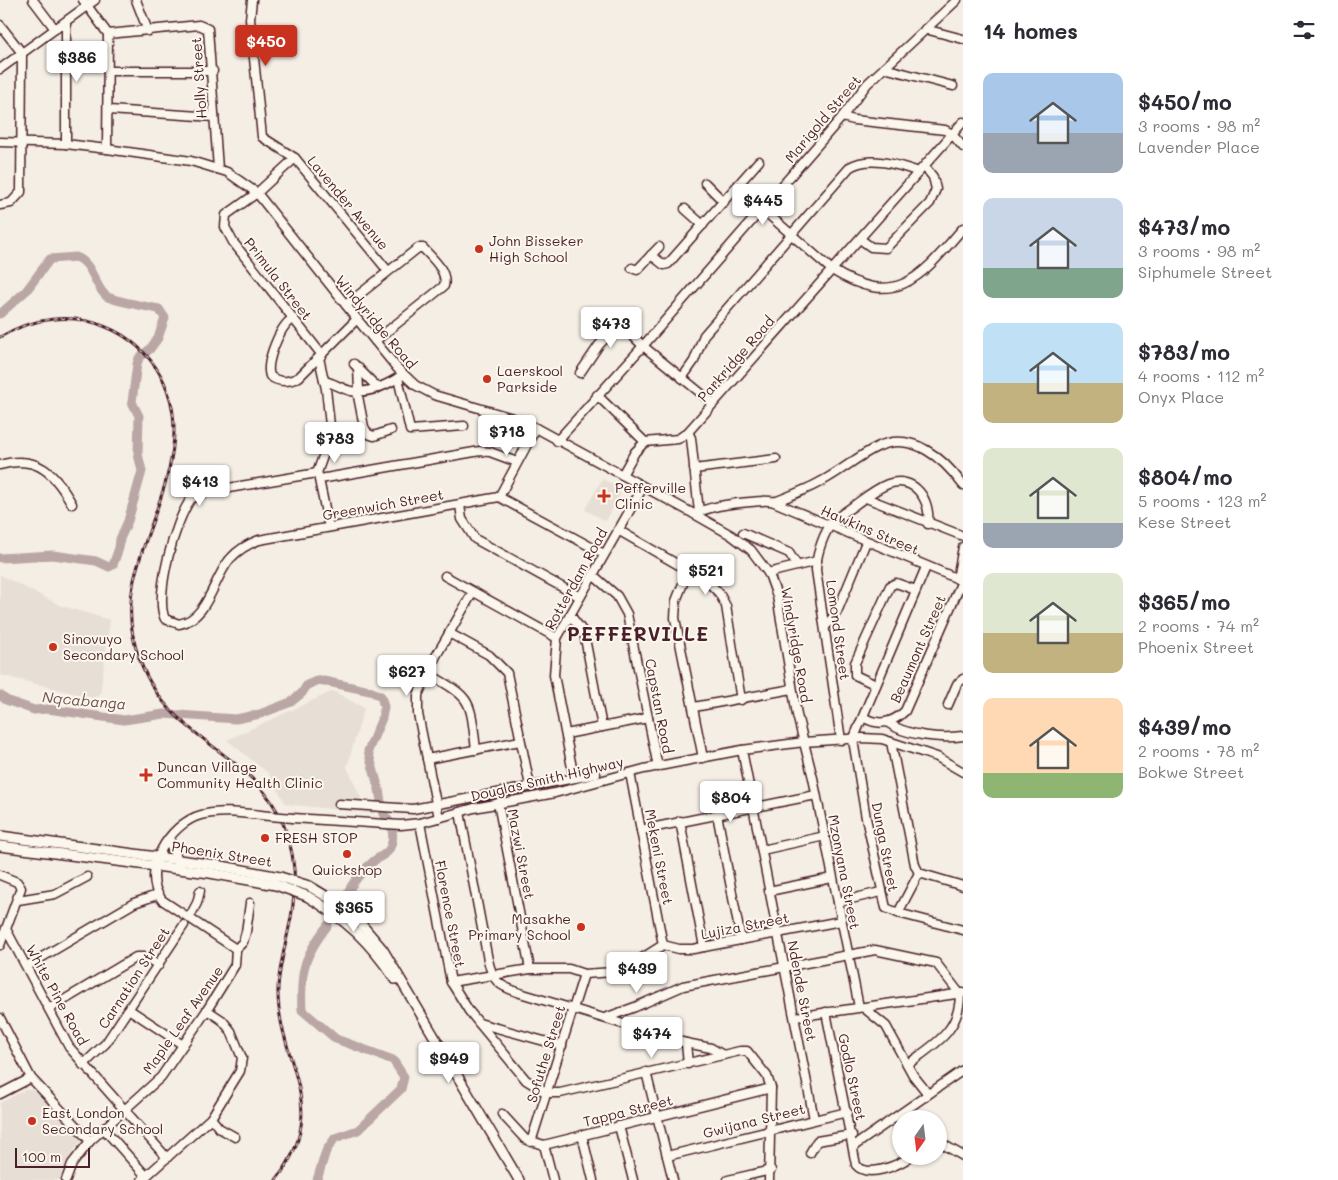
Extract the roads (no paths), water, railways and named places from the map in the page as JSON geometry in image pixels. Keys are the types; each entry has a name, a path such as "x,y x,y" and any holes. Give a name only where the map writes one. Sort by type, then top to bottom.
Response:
{"main road":[{"name":"Phoenix Street","path":"0,836 234,877 278,881 332,911 356,930 398,978"},
{"path":"169,840 178,860"},
{"name":"Phoenix Street","path":"0,846 156,862 178,860 309,886 339,904 354,916 379,944 398,978"},
{"path":"398,978 512,1180"},
{"path":"398,978 519,1180"}],"street":[{"path":"33,0 54,29"},
{"path":"0,69 66,22 85,3 94,0"},
{"path":"136,0 148,31"},
{"name":"Lavender Avenue","path":"252,0 250,19 262,137 295,158 388,270"},
{"name":"Marigold Street","path":"557,440 597,394 644,346 842,117 867,84 957,0"},
{"path":"85,3 108,34 107,149"},
{"path":"66,22 66,144"},
{"path":"0,25 22,52 23,142 21,192 12,203 0,205"},
{"name":"Holly Street","path":"108,34 198,25 206,26 210,35 218,168"},
{"path":"925,29 963,39"},
{"path":"884,68 953,86"},
{"path":"108,71 212,71"},
{"path":"108,110 214,117"},
{"path":"842,117 854,120 939,129 952,134 963,147"},
{"name":"Parkridge Road","path":"688,432 963,122"},
{"name":"Windyridge Road","path":"0,142 66,144 107,149 191,161 218,168 234,175 257,193 375,341 401,377 434,395 510,416 536,428 696,513 741,542 768,572 777,596 792,689 804,742"},
{"path":"257,193 295,158"},
{"path":"651,255 664,265 668,264 759,161"},
{"path":"682,378 694,362 704,335 854,165 873,162 922,169 933,177 936,189 930,203 886,248 871,246 860,239"},
{"path":"705,183 724,202"},
{"path":"737,187 832,270 845,278 869,287 884,289 904,284 930,265 963,228"},
{"name":"Primula Street","path":"257,193 226,215 226,227 233,242 320,356"},
{"path":"685,209 703,225"},
{"path":"632,268 637,270 658,247"},
{"path":"346,305 418,248 422,248 429,254 443,272 444,286 375,341"},
{"path":"292,319 281,328 269,369 270,376 280,381 294,380 305,373 357,319"},
{"path":"580,373 599,345 620,323 644,346 713,403"},
{"path":"320,356 331,434 319,476 329,527"},
{"path":"378,388 356,366 364,427 368,434 374,436 391,430"},
{"path":"324,381 358,391 378,388 401,377 410,430 464,426"},
{"path":"597,394 645,442"},
{"path":"536,428 499,497 604,554"},
{"path":"622,475 635,452 645,442 678,438 688,432 691,438 696,513 731,505 765,501 774,502 822,482 879,446 894,443 917,445 932,452 942,460 963,485"},
{"path":"319,476 472,452 490,452 517,462"},
{"path":"694,469 776,459"},
{"path":"0,465 24,462 46,470 61,485 72,504"},
{"name":"Greenwich Street","path":"319,476 199,494 191,499 167,558 163,608 165,619 174,624 183,624 191,619 201,610 225,566 243,548 270,537 499,497"},
{"path":"829,526 866,498 891,483 914,487 922,494 928,504 928,524"},
{"name":"Rotterdam Road","path":"574,778 554,675 557,638 643,486"},
{"path":"866,498 928,524 963,536"},
{"name":"Hawkins Street","path":"774,502 866,542 961,580"},
{"path":"460,505 465,526 475,539 580,597"},
{"name":"Lomond Street","path":"829,526 816,561 841,740"},
{"path":"618,530 712,586 723,600 741,700"},
{"path":"743,533 789,553 796,565"},
{"path":"825,627 836,612 866,542"},
{"name":"Beaumont Street","path":"887,722 898,717 910,704 961,580 963,547"},
{"path":"768,572 816,561"},
{"path":"853,740 926,567"},
{"path":"688,571 676,601 675,618 703,758"},
{"name":"Capstan Road","path":"593,575 617,596 627,614 658,767"},
{"path":"444,576 557,638"},
{"path":"876,685 854,673 859,655 890,586 896,583 916,590"},
{"path":"439,818 417,708 418,695 427,673 473,592"},
{"path":"570,615 582,628 586,639 602,727"},
{"path":"449,632 489,655 503,667 510,680 530,786"},
{"path":"427,673 459,692 468,702 476,750"},
{"path":"948,705 957,684 963,679"},
{"path":"694,708 792,689"},
{"path":"862,717 872,722 887,722 895,727 914,732 963,736"},
{"path":"566,734 648,718"},
{"name":"Douglas Smith Highway","path":"156,862 169,840 186,821 201,815 219,812 391,824 420,823 498,803 555,793 630,772 742,750 804,742 874,738 937,756 963,772"},
{"path":"427,760 520,740"},
{"name":"Dunga Street","path":"853,740 881,892 886,908 898,914"},
{"name":"Mzonyana Street","path":"804,742 848,954 861,1007"},
{"path":"892,742 913,857 919,874 898,914 963,930"},
{"name":"Ndende Street","path":"742,750 814,1119"},
{"name":"Mekeni Street","path":"630,772 663,945"},
{"path":"339,804 370,808 413,809 596,774"},
{"path":"641,830 753,806 816,795"},
{"name":"Mazwi Street","path":"498,803 530,969"},
{"path":"460,812 492,976 498,984 510,990 686,1043 711,1048 723,1055"},
{"path":"716,814 741,940"},
{"path":"680,821 704,947"},
{"name":"Florence Street","path":"420,823 451,982 459,998 526,1080 547,1093"},
{"path":"762,850 824,836"},
{"path":"156,862 154,882 158,895 167,905 236,949"},
{"path":"919,874 963,886"},
{"path":"0,875 20,884 18,900 0,945"},
{"path":"18,900 55,894 86,877"},
{"path":"769,891 832,878"},
{"path":"189,918 200,891"},
{"path":"838,902 881,892"},
{"path":"27,966 134,903 158,895"},
{"name":"Maple Leaf Avenue","path":"66,1180 72,1164 90,1141 161,1077 207,1010 235,966 236,949 245,938 250,903"},
{"name":"Lujiza Street","path":"663,945 679,949 704,947 841,921"},
{"name":"Carnation Street","path":"83,1065 106,1043 130,1010 184,925"},
{"name":"White Pine Road","path":"7,931 65,1040 83,1065 167,1158"},
{"path":"451,982 530,969 569,969 584,974 606,973 620,970 663,945"},
{"path":"604,1018 635,1007 677,988 848,954 885,950 932,961 940,966 962,993 958,1015 948,1031 934,1045 908,1064"},
{"path":"49,1009 136,957 144,957 159,965"},
{"name":"Sofuthe Street","path":"531,1142 584,974"},
{"path":"795,1017 962,993"},
{"path":"861,1007 886,1026 928,1094"},
{"path":"130,1010 183,1045"},
{"path":"104,1129 144,1178 211,1118 238,1076 242,1063 239,1047 229,1028 207,1010"},
{"name":"Godlo Street","path":"826,1012 852,1135 856,1165 867,1171 895,1165"},
{"path":"0,1018 31,1078 90,1141"},
{"path":"479,1023 562,1046"},
{"path":"686,1043 688,1064"},
{"path":"547,1093 566,1092 646,1072 744,1051 750,1054 767,1076 771,1088 771,1170 769,1180"},
{"path":"854,1146 963,1070"},
{"path":"646,1072 673,1180"},
{"path":"0,1094 31,1078"},
{"name":"Tappa Street","path":"502,1114 522,1136 531,1142 544,1145 771,1088"},
{"name":"Gwijana Street","path":"668,1156 847,1112"},
{"path":"211,1118 219,1128 235,1136"},
{"path":"619,1126 633,1180"},
{"path":"582,1135 593,1180"},
{"path":"810,1153 817,1141 852,1135"},
{"path":"544,1145 552,1180"},
{"path":"948,1147 963,1156"},
{"path":"728,1180 771,1170"}],"waterway":[{"name":"Nqcabanga","path":"0,314 26,291 50,259 76,257 82,260 90,269 106,296 123,302 159,309 165,318 158,338 150,349 139,358 137,364 132,402 139,416 138,454 142,471 113,565 109,567 96,561 53,555 0,558"},
{"name":"Nqcabanga","path":"0,695 6,700 34,710 48,709 124,720 164,714 236,719 260,714 291,702 302,693 307,685 319,680 370,691 381,696 384,707 382,718 368,751 379,789 383,814 391,826 393,837 388,851 362,872 347,894"},
{"name":"Nqcabanga","path":"317,1180 326,1151 335,1138 358,1130 401,1089 404,1077 393,1060 336,1039 302,1010 302,984 305,964 328,925"}],"railway":[{"path":"0,337 25,325 52,319 93,322 123,335 151,360 161,376 171,401 174,427 172,453 167,478 134,580 131,620 139,658 157,693 184,723 258,784 277,811 289,840 294,870 293,901 278,988 280,1014 302,1106 300,1129 293,1154 276,1180"}],"place":[{"name":"John Bisseker High School","path":"479,249"},
{"name":"Laerskool Parkside","path":"487,379"},
{"name":"Pefferville Clinic","path":"604,496"},
{"name":"Sinovuyo Secondary School","path":"53,647"},
{"name":"Duncan Village Community Health Clinic","path":"146,775"},
{"name":"FRESH STOP","path":"265,838"},
{"name":"Quickshop","path":"347,854"},
{"name":"Masakhe Primary School","path":"581,927"},
{"name":"East London Secondary School","path":"32,1121"}],"district":[{"name":"PEFFERVILLE","path":"638,634"}]}
